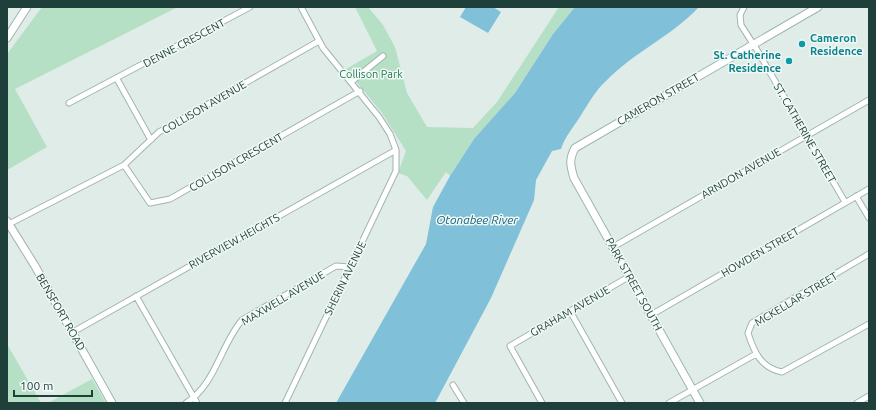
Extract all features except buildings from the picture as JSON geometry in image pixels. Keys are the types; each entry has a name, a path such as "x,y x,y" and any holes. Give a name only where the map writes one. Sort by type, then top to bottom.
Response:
{"street":[{"path":"7,38 27,7"},
{"name":"DENNE CRESCENT","path":"69,103 117,79 250,7"},
{"path":"301,7 319,41 383,122 390,134 396,150"},
{"name":"ST. CATHERINE STREET","path":"744,7 740,15 741,24 845,202"},
{"name":"CAMERON STREET","path":"569,164 570,156 575,148 754,44 805,11 818,7"},
{"name":"COLLISON AVENUE","path":"8,223 124,165 159,132 319,41"},
{"path":"351,82 383,56"},
{"path":"117,79 151,140"},
{"name":"COLLISON CRESCENT","path":"124,165 150,203 170,199 360,92"},
{"name":"ARNDON AVENUE","path":"613,246 869,100"},
{"name":"SHERIN AVENUE","path":"285,403 396,171 396,150"},
{"name":"RIVERVIEW HEIGHTS","path":"73,332 396,150"},
{"name":"PARK STREET SOUTH","path":"569,164 574,178 700,403"},
{"name":"HOWDEN STREET","path":"652,315 869,189"},
{"path":"856,196 869,218"},
{"name":"BENSFORT ROAD","path":"8,223 73,332 112,403"},
{"name":"MCKELLAR STREET","path":"756,354 748,333 752,323 869,254"},
{"name":"MAXWELL AVENUE","path":"186,403 196,400 208,383 233,330 242,320 336,266 350,267"},
{"name":"GRAHAM AVENUE","path":"542,403 510,346 630,276"},
{"path":"136,296 196,400"},
{"path":"570,311 622,403"},
{"path":"669,403 756,354 771,370 782,372 869,324"},
{"path":"453,385 464,403"},
{"path":"857,403 869,396"}],"green space":[{"path":"42,7 178,7 15,89 47,147 7,170 7,54"},
{"name":"Collison Park","path":"355,7 368,7 383,25 395,47 407,93 427,127 473,128 497,102 559,7 575,7 553,34 515,93 474,139 450,176 446,172 427,200 407,176 398,173 406,151 382,113 346,69 377,51"},
{"path":"7,344 41,403 7,403"},
{"path":"92,379 106,403 48,403"}],"water":[{"path":"466,7 493,7 501,12 488,33 460,17"},
{"name":"Otonabee River","path":"575,7 699,7 677,27 629,61 606,81 592,97 567,136 561,149 552,151 536,180 534,200 491,298 435,403 336,403 426,244 433,207 450,176 474,139 515,93 553,34"}],"place":[{"name":"Cameron Residence","path":"802,44"},
{"name":"St. Catherine Residence","path":"789,61"}]}
